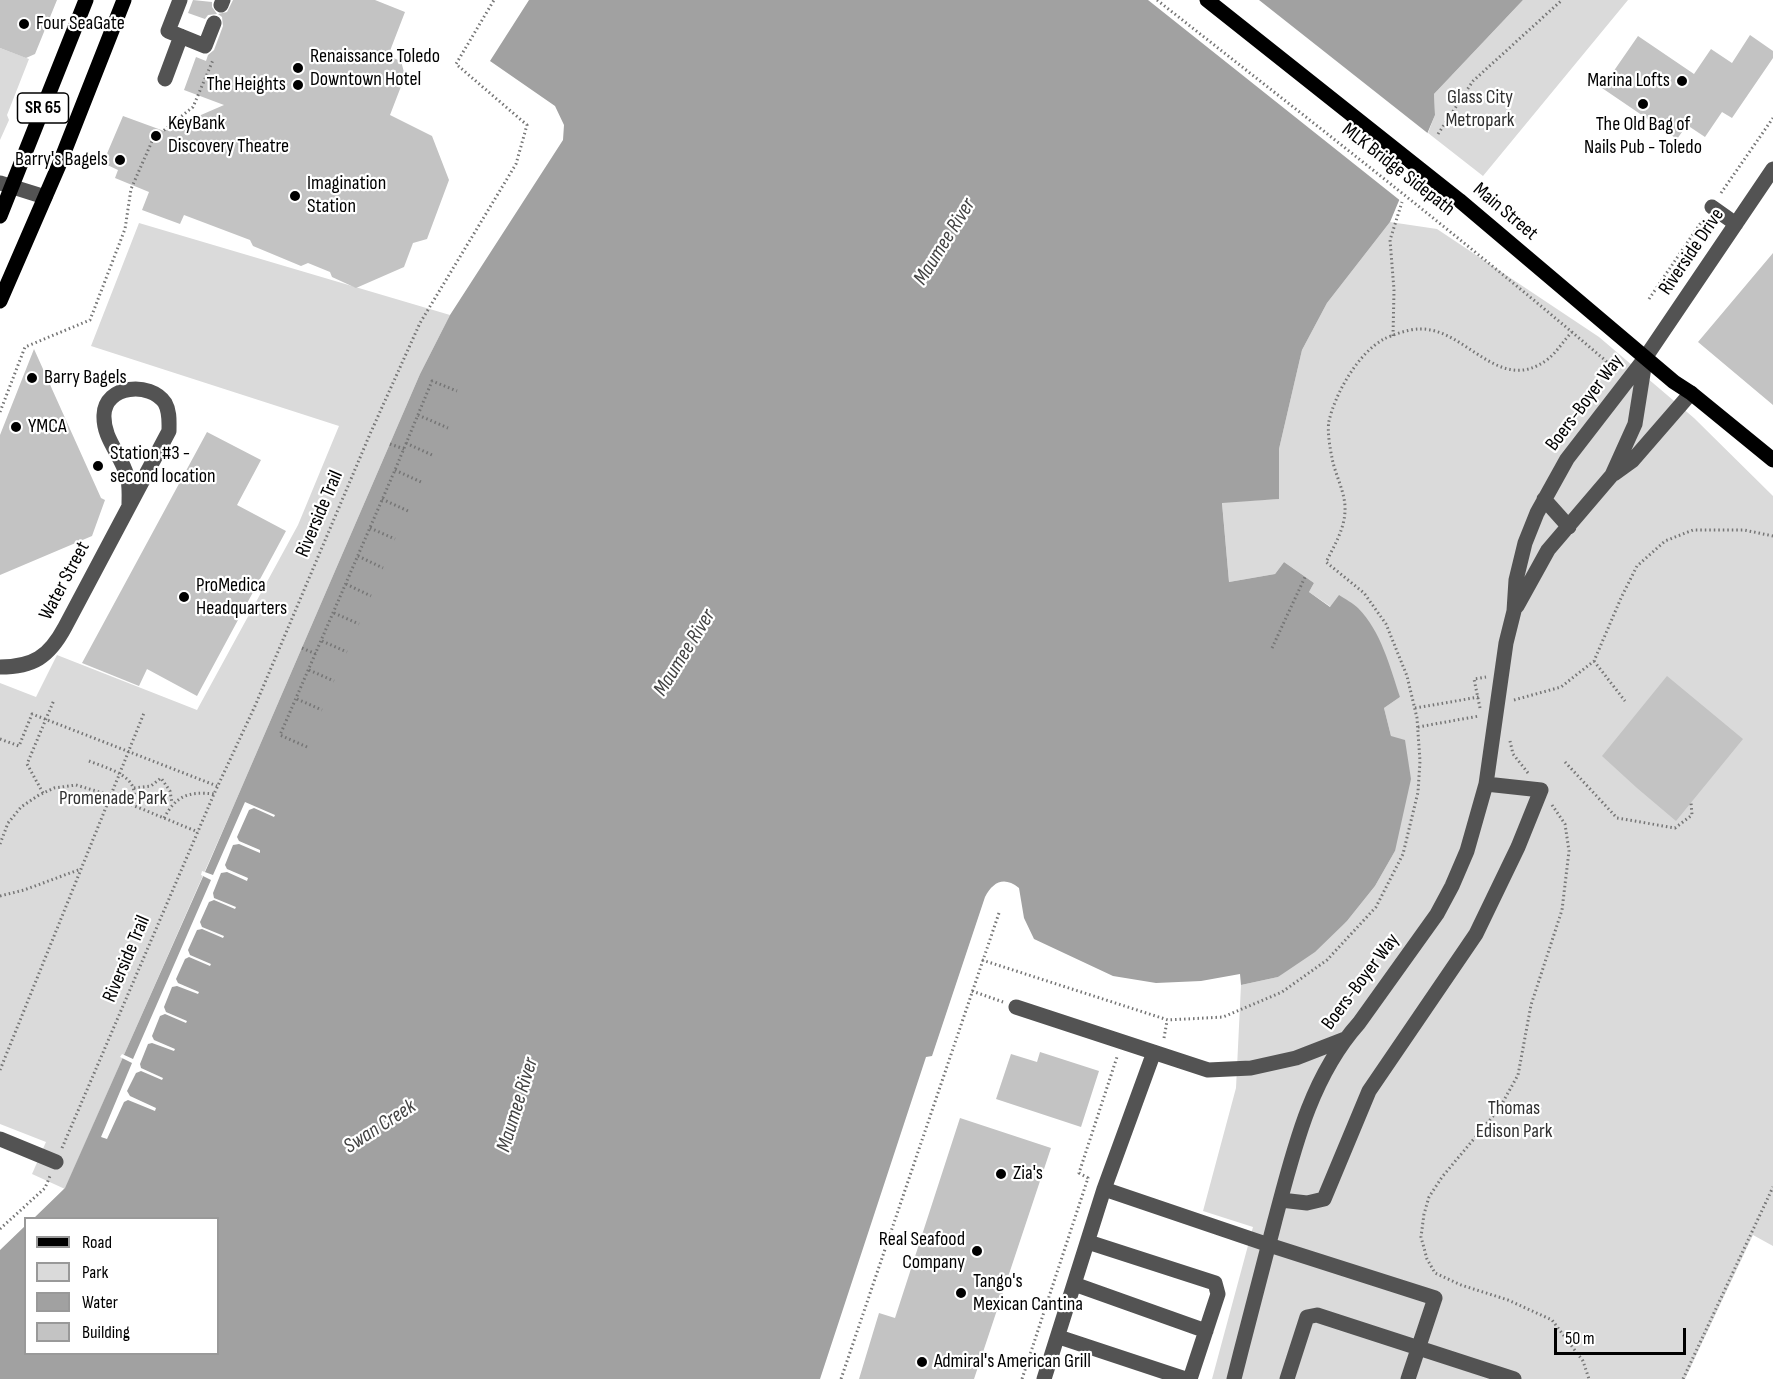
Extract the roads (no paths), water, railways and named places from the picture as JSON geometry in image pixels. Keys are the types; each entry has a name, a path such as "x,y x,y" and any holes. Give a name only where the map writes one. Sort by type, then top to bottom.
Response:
{"main road":[{"name":"SR 65","path":"0,216 5,185 86,0"},
{"name":"SR 65","path":"0,301 124,0"},
{"name":"Main Street","path":"1207,0 1459,200 1645,358 1773,460"}],"street":[{"path":"180,0 168,32 205,46 214,23"},
{"path":"165,79 181,36"},
{"name":"Riverside Drive","path":"1645,358 1773,169"},
{"path":"5,185 45,196"},
{"path":"1712,207 1736,225"},
{"name":"Boers-Boyer Way","path":"1514,611 1548,550 1612,475 1635,424 1645,358"},
{"name":"Boers-Boyer Way","path":"1234,1379 1294,1153 1314,1092 1327,1065 1344,1039 1359,1023 1421,938 1452,886 1476,825 1486,784 1506,643 1514,611 1516,580 1525,543 1537,513 1567,459 1645,358"},
{"name":"Water Street","path":"0,667 26,665 43,656 59,638 169,430 169,414 165,403 156,394 142,389 126,390 113,395 107,403 104,414 108,439 128,477 129,504"},
{"path":"1612,475 1632,461 1691,393"},
{"path":"1544,499 1569,526"},
{"path":"1281,1200 1307,1203 1324,1199 1369,1091 1476,934 1518,847 1541,790 1486,784"},
{"path":"1016,1007 1208,1070 1251,1068 1296,1058 1344,1039"},
{"path":"1044,1379 1104,1189 1154,1053"},
{"path":"0,1139 56,1162"},
{"path":"1104,1189 1435,1298 1408,1379"},
{"path":"1059,1337 1188,1379 1218,1294 1215,1283 1088,1242"},
{"path":"1074,1284 1206,1331"},
{"path":"1287,1379 1307,1317 1317,1315 1514,1379"}],"water":[{"path":"529,0 1523,0 1434,94 1435,115 1390,222 1327,303 1302,350 1279,449 1279,499 1222,503 1229,582 1275,574 1284,562 1314,583 1309,592 1330,607 1339,595 1356,606 1379,638 1400,697 1384,708 1391,736 1405,740 1411,779 1395,851 1375,886 1347,921 1315,952 1278,977 1241,985 1240,974 1201,981 1156,983 1113,976 1034,939 1024,918 1019,888 1008,882 995,884 985,897 932,1056 926,1057 820,1379 0,1379 0,1250 24,1227 24,1355 219,1355 219,1217 35,1217 65,1188 209,863 420,374 450,315 563,140 564,125 555,106 490,61"}],"place":[{"name":"Four SeaGate","path":"24,24"},
{"name":"Renaissance Toledo Downtown Hotel","path":"298,68"},
{"name":"Marina Lofts","path":"1682,81"},
{"name":"The Heights","path":"298,85"},
{"name":"The Old Bag of Nails Pub - Toledo","path":"1643,104"},
{"name":"KeyBank Discovery Theatre","path":"156,136"},
{"name":"Barry's Bagels","path":"120,160"},
{"name":"Imagination Station","path":"295,196"},
{"name":"Barry Bagels","path":"32,378"},
{"name":"YMCA","path":"16,427"},
{"name":"Station #3 - second location","path":"98,466"},
{"name":"ProMedica Headquarters","path":"184,597"},
{"name":"Zia's","path":"1001,1174"},
{"name":"Real Seafood Company","path":"977,1251"},
{"name":"Tango's Mexican Cantina","path":"961,1293"},
{"name":"Admiral's American Grill","path":"922,1362"}],"park label":[{"name":"Glass City Metropark","path":"1480,110"},
{"name":"Promenade Park","path":"113,799"},
{"name":"Thomas Edison Park","path":"1514,1120"}],"water label":[{"name":"Maumee River","path":"945,242"},
{"name":"Maumee River","path":"685,653"},
{"name":"Maumee River","path":"518,1105"},
{"name":"Swan Creek","path":"380,1127"}]}
